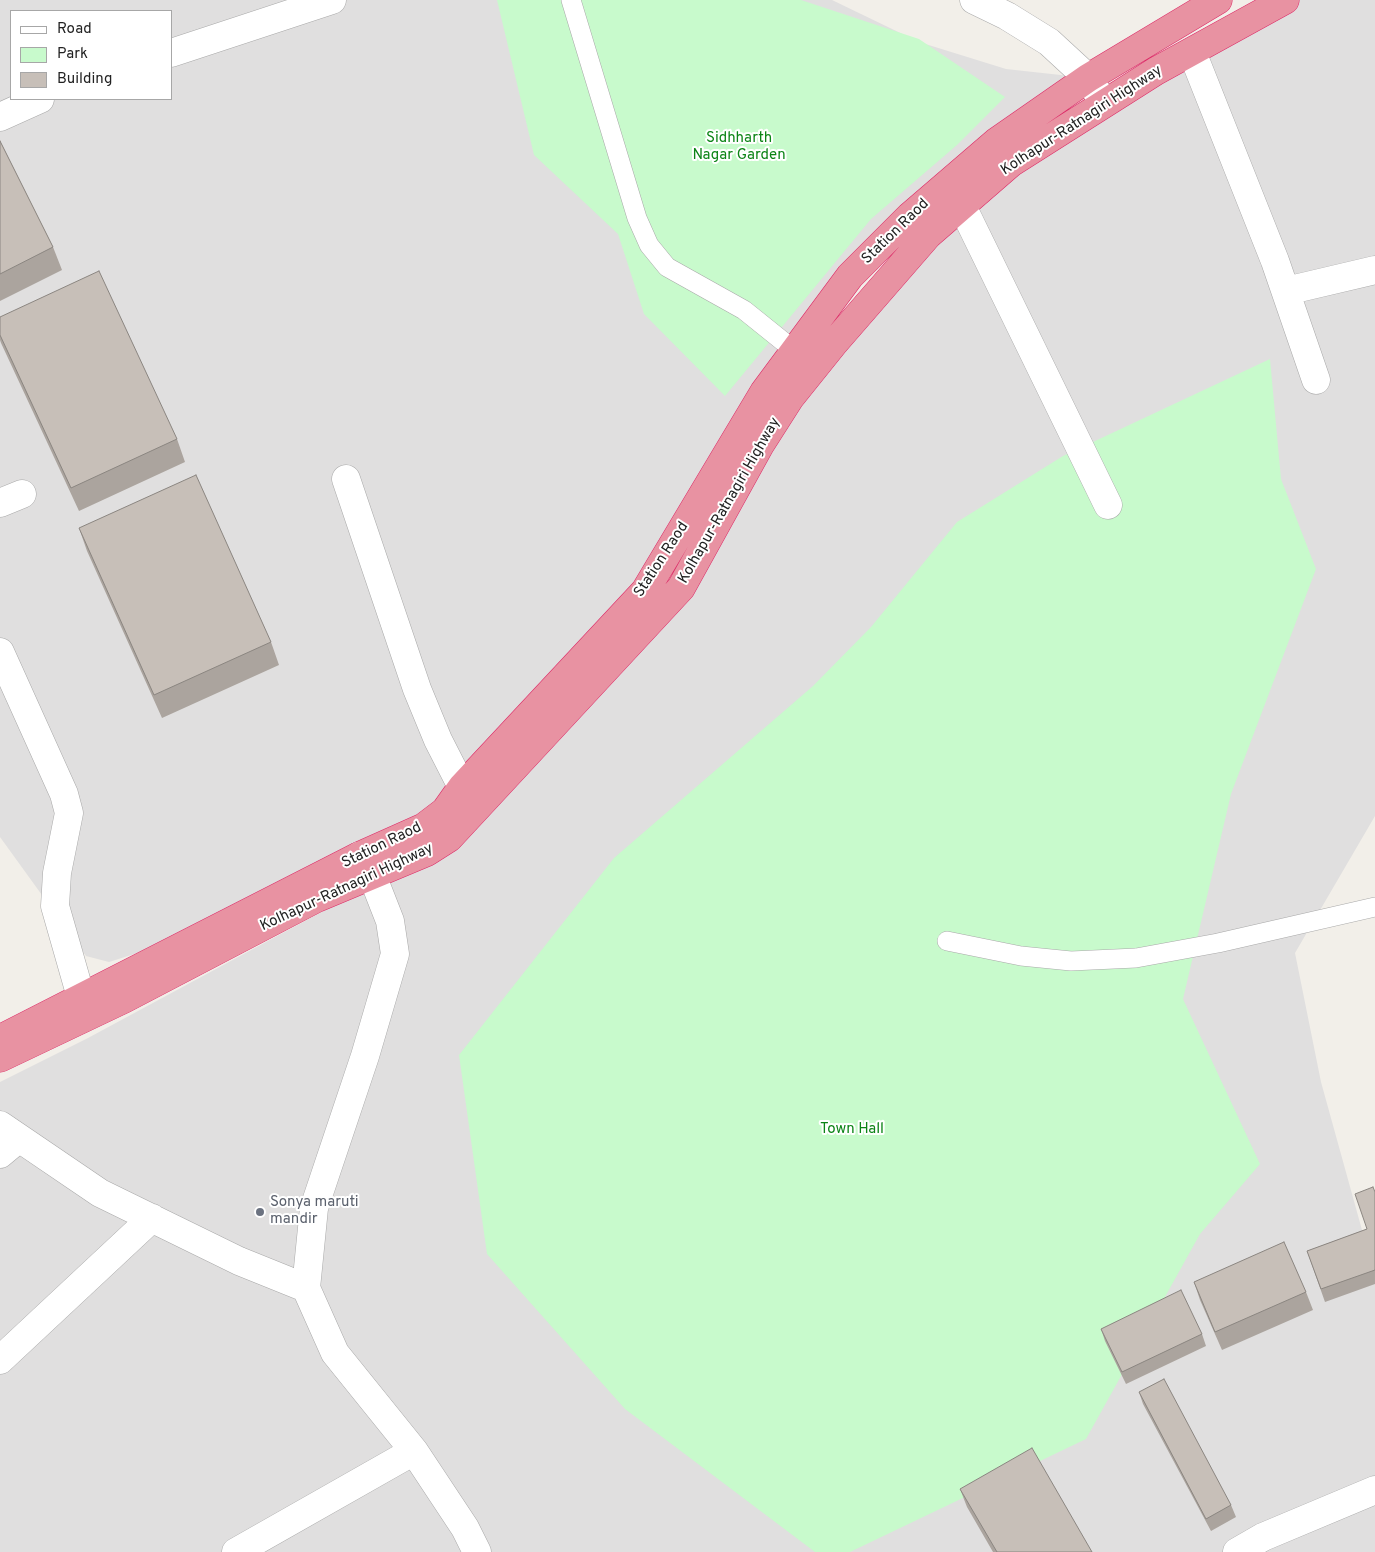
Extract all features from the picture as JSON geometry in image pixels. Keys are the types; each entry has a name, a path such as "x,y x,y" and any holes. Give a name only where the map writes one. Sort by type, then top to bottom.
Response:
{"highway":[{"name":"Station Raod","path":"0,1039 81,997 366,866 445,811 462,787 645,591 764,392 850,276 910,216 996,142 1088,78 1218,0"},
{"name":"Kolhapur-Ratnagiri Highway","path":"0,1058 124,1000 317,898 366,866 427,852 450,838 680,588 760,445 790,398 835,342 928,235 1011,163 1104,103 1285,0"}],"street":[{"path":"172,53 332,0"},
{"path":"974,0 1007,16 1049,42 1088,78 1104,103"},
{"path":"1192,52 1286,291 1316,380"},
{"path":"0,117 38,100"},
{"path":"962,206 1108,505"},
{"path":"1286,291 1375,270"},
{"path":"346,479 417,689 438,740 462,787"},
{"path":"0,652 64,794 69,813 58,873 55,906 81,997"},
{"path":"366,866 390,921 394,954 365,1056 314,1208 306,1288 335,1353 414,1451 465,1528 477,1552"},
{"path":"6,1139 100,1192 152,1218 239,1261 306,1288"},
{"path":"0,1360 152,1218"},
{"path":"236,1552 414,1451"},
{"path":"1237,1552 1263,1537 1375,1490"}],"lane":[{"path":"571,0 637,218 649,244 667,267 744,310 795,351"},
{"path":"947,940 1021,956 1071,961 1136,958 1218,943 1375,907"}],"shaded area":[{"path":"0,0 832,0 919,42 1006,69 1088,78 850,276 660,566 462,787 379,848 220,927 109,962 86,956 0,837"},
{"path":"1285,0 1375,0 1375,816 1295,953 1321,1082 1375,1277 1375,1552 0,1552 0,1082 88,1038 329,908 674,595 790,398 1011,163"}],"green space":[{"name":"Sidhharth Nagar Garden","path":"497,0 801,0 919,39 1005,97 957,145 871,219 725,396 644,314 618,234 534,155"},
{"name":"Town Hall","path":"1270,359 1281,479 1316,569 1231,794 1183,999 1260,1164 1200,1234 1086,1439 850,1552 815,1552 625,1409 487,1254 459,1055 614,858 813,686 871,627 957,522 1063,456"}],"building":[{"path":"0,141 53,247 0,274"},
{"path":"99,271 177,439 71,488 0,335 0,317"},
{"path":"196,475 271,642 154,695 79,528"},
{"path":"1373,1187 1375,1192 1375,1270 1321,1289 1307,1251 1367,1229 1355,1194"},
{"path":"1284,1242 1306,1292 1215,1332 1194,1282"},
{"path":"1181,1290 1202,1334 1122,1372 1101,1329"},
{"path":"1164,1379 1231,1505 1206,1519 1139,1392"},
{"path":"1032,1448 1092,1552 997,1552 960,1489"}],"place":[{"name":"Sonya maruti mandir","path":"260,1212"}]}
